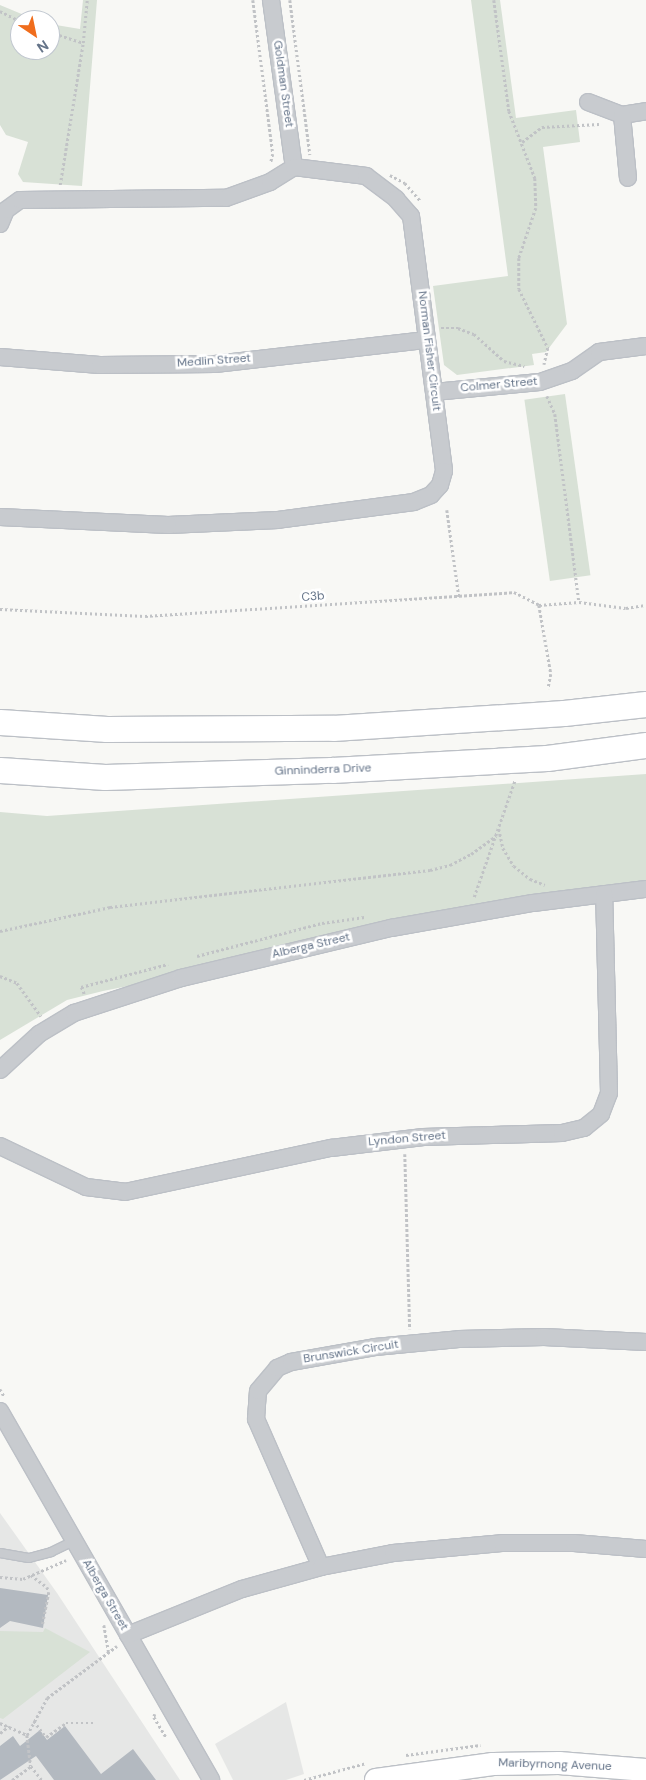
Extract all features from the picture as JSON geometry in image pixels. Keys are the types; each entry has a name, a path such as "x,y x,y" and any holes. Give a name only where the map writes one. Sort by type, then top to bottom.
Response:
{"main road":[{"path":"0,722 106,729 333,728 564,713 646,704"},
{"name":"Ginninderra Drive","path":"0,770 105,777 332,770 547,758 646,745"}],"street":[{"name":"Goldman Street","path":"271,0 294,168"},
{"path":"588,102 615,119 628,178"},
{"path":"615,119 646,111"},
{"path":"0,224 6,210 20,200 226,198 270,182 294,168"},
{"name":"Norman Fisher Circuit","path":"0,517 168,525 278,520 414,502 431,495 440,485 444,470 411,216 396,199 366,176 294,168"},
{"name":"Medlin Street","path":"0,357 100,365 215,364 428,340"},
{"name":"Colmer Street","path":"434,392 540,382 572,370 599,352 646,346"},
{"name":"Alberga Street","path":"0,1070 23,1047 50,1027 93,1005 181,978 321,943 462,914 646,889"},
{"name":"Lyndon Street","path":"0,1146 86,1187 125,1192 286,1155 405,1139 570,1132 584,1128 601,1114 608,1100 610,1085 604,894"},
{"name":"Brunswick Circuit","path":"321,1567 259,1426 255,1412 258,1391 271,1372 291,1362 410,1343 544,1336 646,1342"},
{"name":"Alberga Street","path":"0,1410 74,1540 124,1639 211,1780"},
{"path":"124,1639 227,1594 321,1567 393,1553 474,1544 538,1542 646,1549"},
{"name":"Maribyrnong Avenue","path":"376,1780 493,1764 559,1763 646,1770"}],"lane":[{"path":"0,1553 29,1558 51,1552 74,1540"}],"path":[{"path":"59,186 83,43 87,0"},
{"path":"253,0 273,154"},
{"path":"494,0 509,112 535,178 536,208 519,258 519,288 548,348 540,382 555,414 580,602"},
{"path":"60,35 83,43"},
{"path":"522,142 542,127 615,119"},
{"path":"447,510 459,597"},
{"name":"C3b","path":"0,609 145,616 514,592 538,604"},
{"path":"548,689 551,674 538,604 580,602 626,608 646,606"},
{"path":"462,914 473,900 516,779"},
{"path":"499,828 503,848 514,866 530,879 549,886"},
{"path":"0,931 110,907 430,870 450,865 471,854 496,836"},
{"path":"0,976 17,983 50,1027"},
{"path":"405,1139 410,1343"},
{"path":"0,1577 23,1579 66,1560"},
{"path":"31,1575 47,1587 49,1592 43,1624"},
{"path":"42,1780 31,1766 27,1734 47,1698 124,1639"},
{"path":"34,1721 46,1738 66,1723 95,1723"},
{"path":"0,1723 27,1734"},
{"path":"0,1733 8,1726"},
{"path":"12,1780 31,1766"}],"shaded area":[{"path":"83,0 97,0 82,186 23,182 18,174 28,142 6,135 0,125 0,5 12,10 10,10 10,60 60,60 60,26 80,29"},
{"path":"471,0 500,0 516,118 576,110 580,142 543,147 567,324 546,352 532,354 534,365 457,375 444,365 433,286 508,276"},
{"path":"565,394 590,575 550,581 524,400"},
{"path":"646,774 646,884 103,991 67,1000 0,1040 0,812 47,816"},
{"path":"0,1513 57,1593 180,1780 0,1780"},
{"path":"45,1628 90,1652 3,1719 0,1718 0,1631 43,1632"},
{"path":"286,1702 304,1774 286,1780 233,1780 215,1744"}],"building":[{"path":"0,1588 48,1595 43,1628 10,1621 0,1628"},
{"path":"65,1726 101,1774 133,1749 156,1780 54,1780 36,1756 0,1780 0,1746 13,1736 20,1746 40,1730 47,1740"}]}
